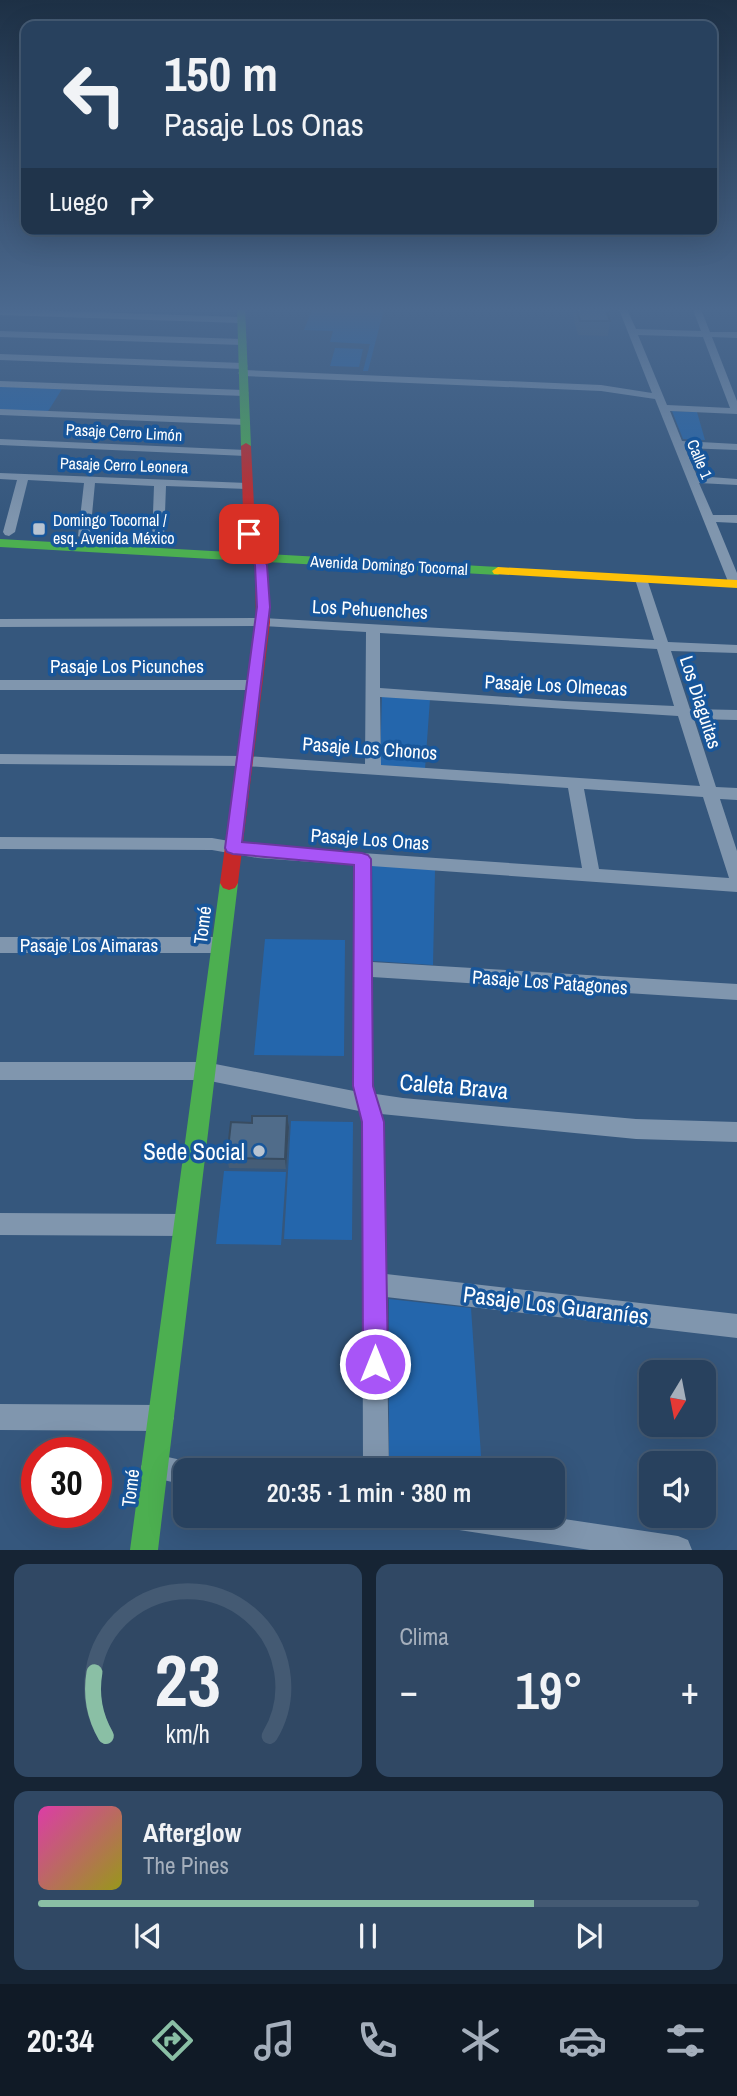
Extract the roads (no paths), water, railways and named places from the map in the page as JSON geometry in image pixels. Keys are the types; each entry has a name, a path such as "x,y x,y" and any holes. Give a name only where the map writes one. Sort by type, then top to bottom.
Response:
{"main road":[{"name":"Tomé","path":"144,1550 263,622 263,585 254,551 247,486 243,379"},
{"name":"Avenida Domingo Tocornal","path":"3,536 158,540 254,551 641,579 735,578"},
{"name":"Avenida Domingo Tocornal","path":"3,536 735,578"}],"street":[{"path":"438,379 601,388 660,402 736,411 724,379"},
{"name":"Calle 1","path":"651,379 735,578"},
{"path":"0,384 244,393"},
{"path":"0,412 245,422"},
{"name":"Pasaje Cerro Limón","path":"0,442 246,453"},
{"path":"677,444 737,447"},
{"name":"Pasaje Cerro Leonera","path":"0,476 247,486"},
{"path":"3,536 23,477"},
{"path":"692,479 737,482"},
{"path":"84,536 90,480"},
{"path":"158,540 160,482"},
{"path":"708,518 737,519"},
{"name":"Los Diaguitas","path":"641,579 737,877"},
{"name":"Los Pehuenches","path":"0,623 263,622 683,649 737,649"},
{"path":"373,628 373,769"},
{"name":"Pasaje Los Picunches","path":"0,685 254,685"},
{"name":"Pasaje Los Olmecas","path":"373,692 737,715"},
{"name":"Pasaje Los Chonos","path":"0,759 245,761 737,794"},
{"path":"575,784 592,875"},
{"name":"Pasaje Los Onas","path":"0,843 212,844 362,859 737,885"},
{"path":"362,859 363,1086 373,1122 376,1458"},
{"name":"Pasaje Los Aimaras","path":"0,945 221,945"},
{"name":"Pasaje Los Patagones","path":"363,969 737,992"},
{"name":"Caleta Brava","path":"0,1071 205,1071 368,1103 636,1129 737,1132"},
{"path":"0,1224 185,1225"},
{"name":"Pasaje Los Guaraníes","path":"375,1284 737,1326"},
{"path":"0,1417 161,1418"},
{"path":"154,1467 173,1470"},
{"path":"536,1528 678,1550"}],"place":[{"name":"Domingo Tocornal / esq. Avenida México","path":"39,529"},
{"name":"Sede Social","path":"259,1151"}]}
